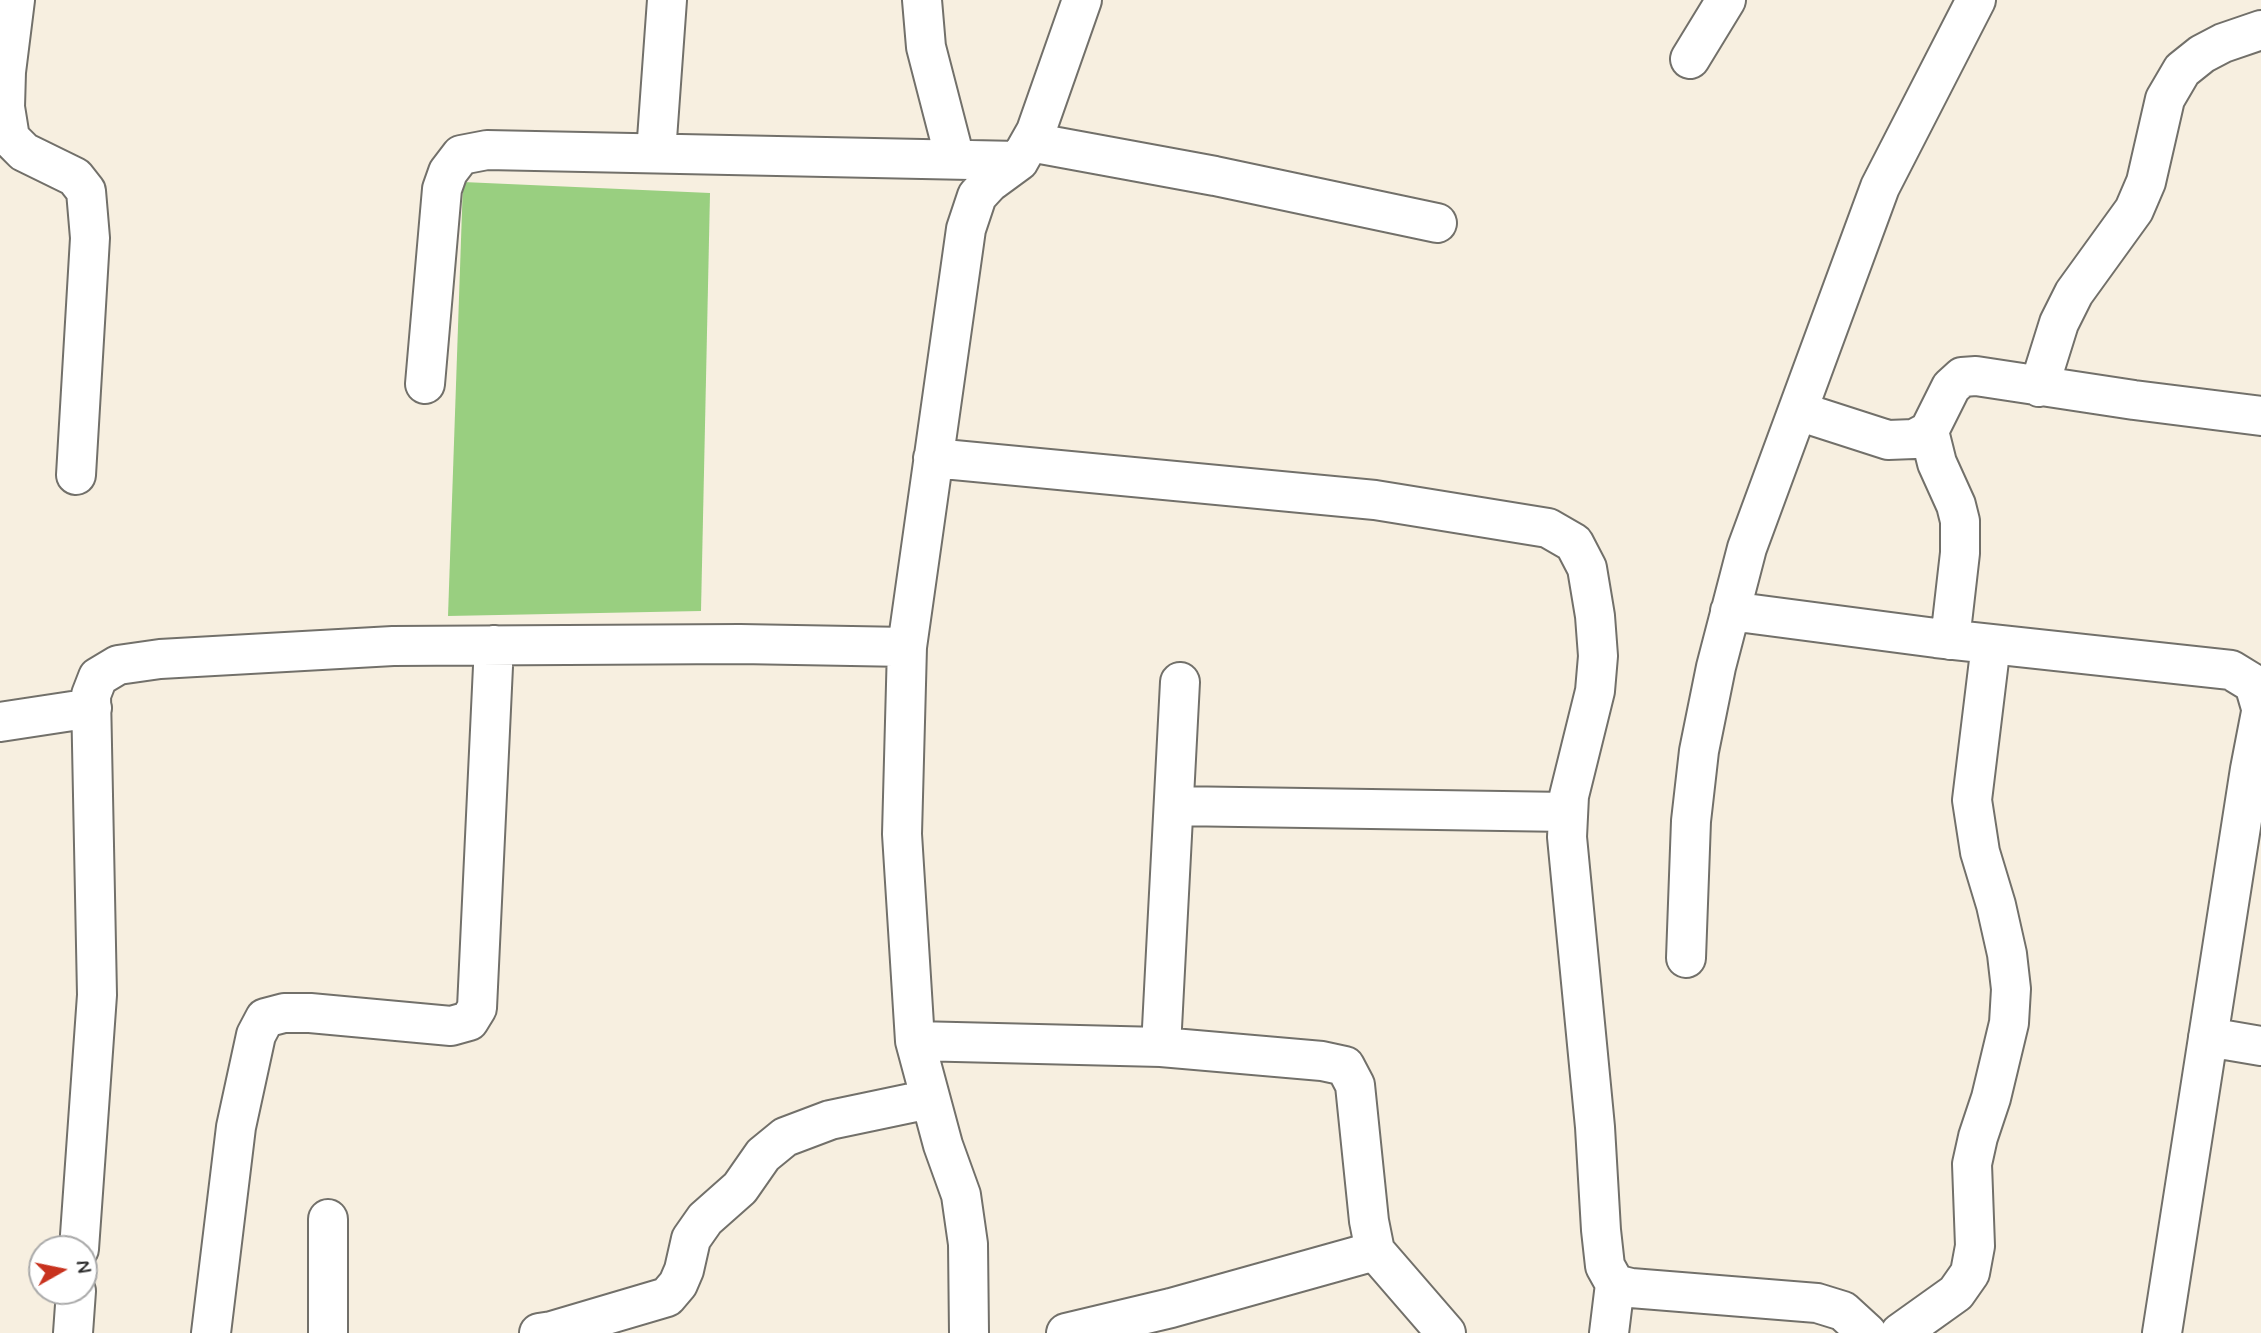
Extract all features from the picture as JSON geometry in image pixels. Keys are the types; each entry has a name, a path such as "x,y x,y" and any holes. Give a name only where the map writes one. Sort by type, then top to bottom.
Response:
{"street":[{"path":"15,0 6,72 5,107 10,138 24,152 75,177 86,191 90,237 76,475"},
{"path":"656,153 667,0"},
{"path":"922,0 926,47 955,159"},
{"path":"969,1333 968,1244 961,1195 943,1145 915,1041 902,834 907,648 966,229 977,196 1024,151 1036,131 1082,0"},
{"path":"1690,59 1726,0"},
{"path":"1686,958 1691,821 1699,751 1716,667 1747,548 1880,187 1976,0"},
{"path":"2039,387 2059,323 2074,293 2134,210 2146,181 2165,99 2182,70 2202,54 2223,43 2261,30"},
{"path":"425,384 442,189 448,172 461,155 487,150 955,159 1024,151 1215,176 1437,223"},
{"path":"1798,411 1888,440 1914,439 1929,431 1951,387 1962,377 1976,376 2039,387 2261,416"},
{"path":"1929,431 1937,463 1956,505 1960,521 1960,552 1950,640"},
{"path":"933,458 1375,500 1548,528 1574,544 1587,568 1598,656 1595,691 1569,796 1567,836 1595,1127 1601,1230 1605,1266 1615,1284 1609,1333"},
{"path":"1730,611 1950,640 2231,670 2259,697 2249,856 2208,1037 2162,1333"},
{"path":"80,1235 97,995 91,695 98,677 118,665 160,659 393,646 740,644 907,648"},
{"path":"1900,1333 1956,1293 1970,1273 1975,1246 1972,1164 2009,1023 2011,989 2007,954 1980,852 1972,800 1990,644"},
{"path":"211,1333 236,1127 256,1035 265,1018 284,1013 310,1013 451,1027 468,1021 477,1007 494,645"},
{"path":"1161,1047 1180,682"},
{"path":"0,722 92,708"},
{"path":"1174,807 1568,813"},
{"path":"2208,1037 2261,1046"},
{"path":"915,1041 1161,1047 1322,1061 1345,1066 1355,1084 1369,1222 1375,1251 1446,1333"},
{"path":"539,1333 667,1297 678,1284 691,1239 705,1219 740,1188 763,1155 785,1137 830,1120 930,1099"},
{"path":"328,1219 328,1333"},
{"path":"1066,1333 1171,1308 1375,1251"},
{"path":"1615,1284 1631,1288 1817,1303 1843,1311 1867,1333"},
{"path":"73,1333 75,1305"}],"green space":[{"path":"463,182 710,193 701,611 448,616"}]}
